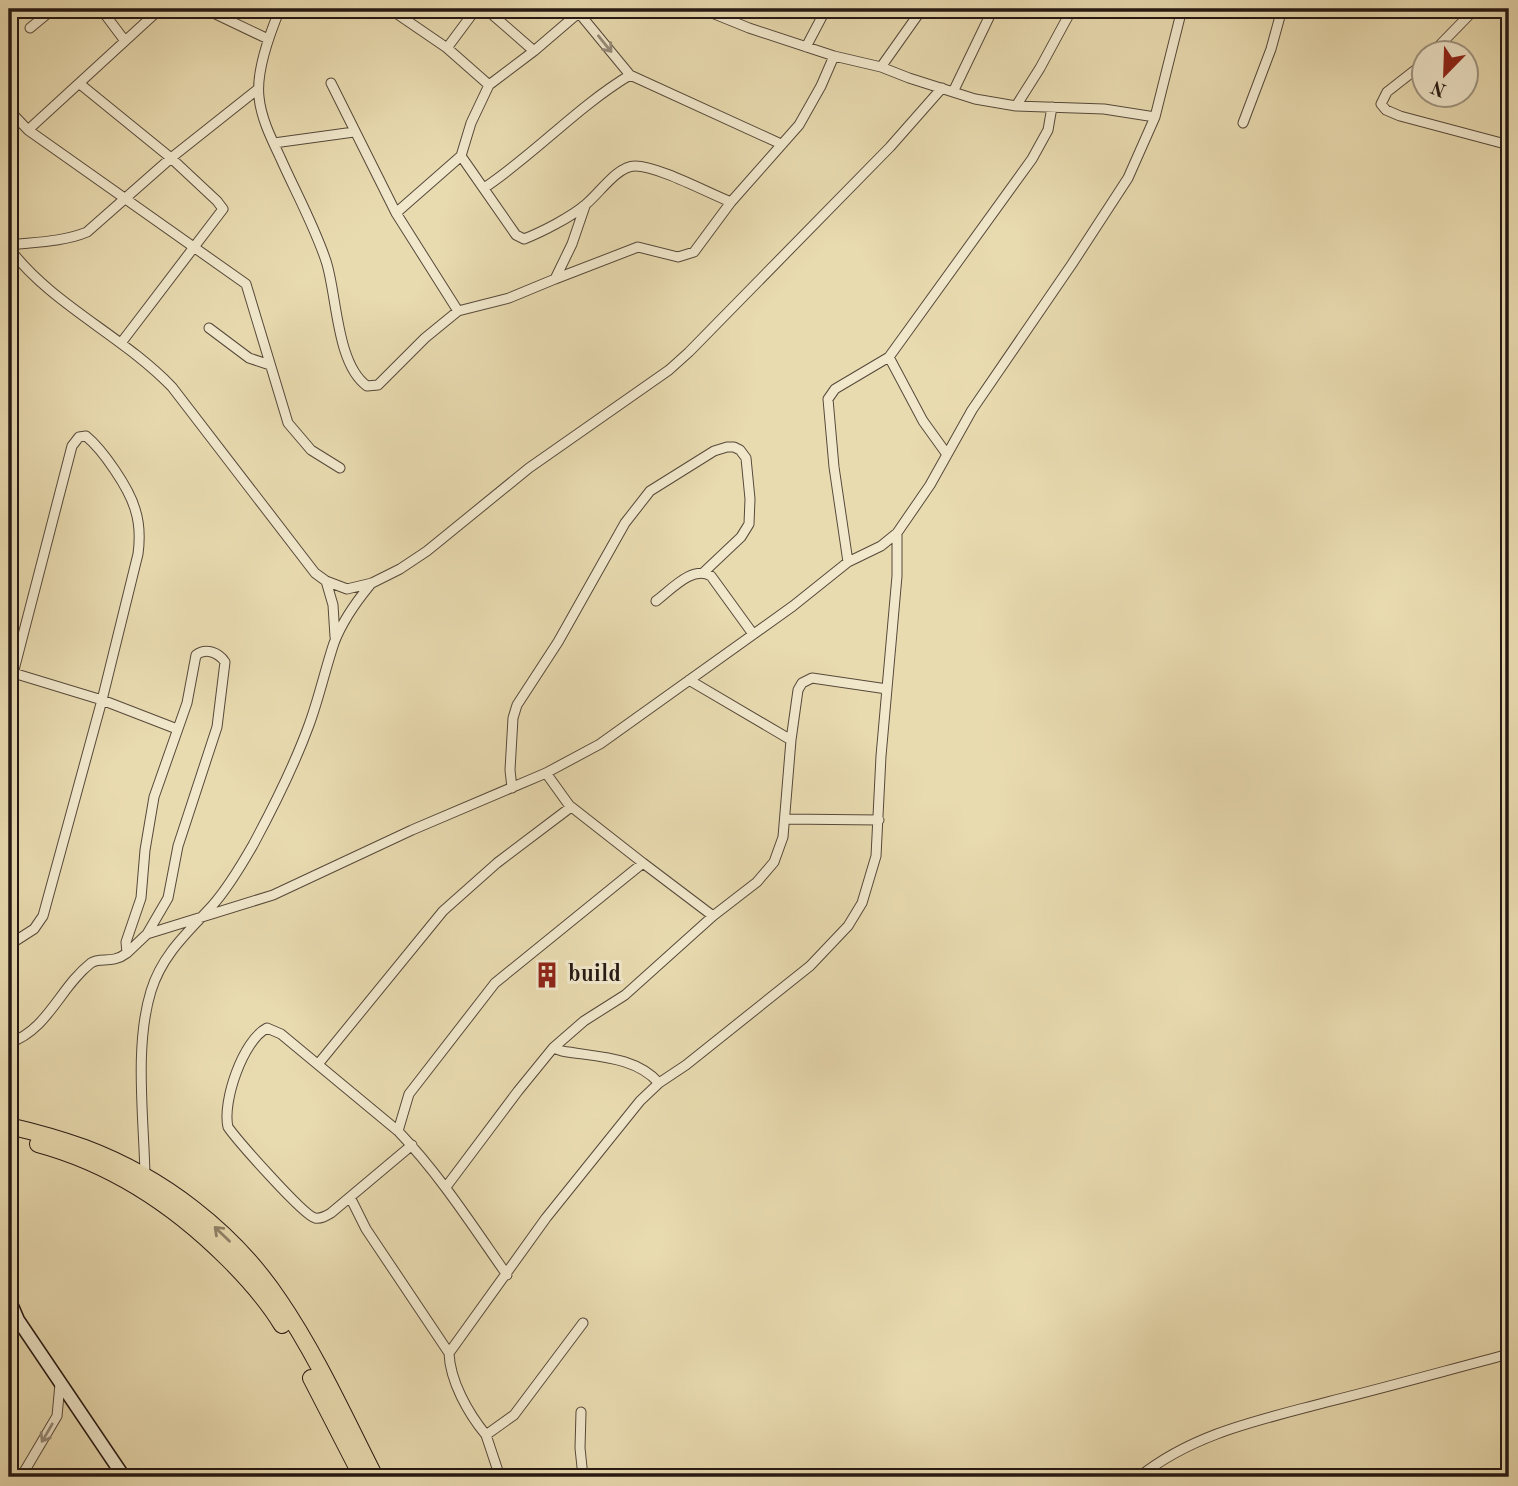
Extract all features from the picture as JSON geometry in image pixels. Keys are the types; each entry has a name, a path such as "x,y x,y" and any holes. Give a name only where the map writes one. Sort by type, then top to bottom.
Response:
{"highway":[{"path":"9,1126 87,1149 145,1176 178,1197 220,1231 265,1281 289,1316 375,1477"},
{"path":"9,1136 45,1146 122,1178 160,1199 203,1234 246,1277 273,1310 307,1369 362,1477"}],"street":[{"path":"30,28 53,9"},
{"path":"101,9 125,41"},
{"path":"28,130 160,9"},
{"path":"205,9 268,38"},
{"path":"280,9 268,38 258,89 263,116 324,256 344,348 362,382 372,387 378,385 425,338 458,311 509,298 638,247 678,257 694,253 731,202 799,125 834,57"},
{"path":"390,9 447,48 489,85"},
{"path":"447,48 476,9"},
{"path":"486,9 534,51"},
{"path":"702,9 834,57 881,67 987,101 1016,106 1112,110 1155,117"},
{"path":"806,47 826,9"},
{"path":"881,67 922,9"},
{"path":"953,92 993,9"},
{"path":"1016,106 1072,9"},
{"path":"147,934 273,895 412,830 546,773 600,744 793,606 848,562 881,545 897,533 930,485 972,410 1117,196 1135,165 1155,117 1182,9"},
{"path":"1243,122 1267,61 1282,9"},
{"path":"1447,38 1475,9"},
{"path":"396,213 461,156 471,123 489,85 581,11 630,75 781,144"},
{"path":"1410,74 1384,95 1381,104 1384,109 1400,116 1509,145"},
{"path":"484,188 586,106 630,75"},
{"path":"331,83 396,213 458,311"},
{"path":"80,84 171,158 223,209 121,344"},
{"path":"258,89 171,158 97,225 75,237 9,246 22,265 39,281 145,361 172,387 310,567 326,581 347,589 372,583 414,561 528,468 679,361 890,147 942,88"},
{"path":"848,562 827,401 835,388 889,357 1032,159 1048,130 1052,107"},
{"path":"9,110 28,130 248,287 288,422 320,457 340,468"},
{"path":"274,143 355,132"},
{"path":"461,156 520,238 530,237 585,206 606,184 627,168 634,166 658,171 731,202"},
{"path":"555,279 572,244 585,206"},
{"path":"209,328 248,358 270,365"},
{"path":"889,357 923,421 946,453"},
{"path":"9,689 11,672 72,446 77,438 86,436 130,496 139,530 138,554 102,701 43,916 34,929 9,945"},
{"path":"512,788 510,770 513,718 517,705 558,642 625,523 650,491 714,451 734,447 746,458 750,499 749,524 740,537 704,572"},
{"path":"449,1353 546,1218 621,1125 659,1083 686,1065 810,966 848,926 862,903 876,856 897,576 897,533"},
{"path":"656,601 695,572 704,572 711,576 753,634"},
{"path":"326,581 333,605 334,643"},
{"path":"145,1176 142,1040 151,989 176,943 234,877 269,815 310,723 334,643 372,583"},
{"path":"9,1043 24,1037 37,1027 76,978 92,963 96,960 115,960 127,953 147,934 168,898 178,846 217,727 226,667 224,659 218,655 203,651 196,655 187,703 154,797 145,850 141,898 126,942 127,953"},
{"path":"11,672 102,701 177,729"},
{"path":"446,1187 553,1048 583,1021 625,995 713,916 757,881 774,862 781,847 791,740 798,690 802,683 808,679 824,679 887,689"},
{"path":"689,680 791,740"},
{"path":"546,773 571,807 713,916"},
{"path":"319,1063 443,911 497,863 571,807"},
{"path":"785,819 879,820"},
{"path":"398,1131 409,1094 495,983 643,863"},
{"path":"412,1145 325,1217 312,1216 240,1142 231,1131 227,1120 232,1085 251,1044 262,1030 274,1029 319,1063 398,1131 412,1145 446,1187 507,1275"},
{"path":"553,1048 626,1062 648,1072 659,1083"},
{"path":"350,1197 366,1229 449,1353 453,1374 469,1410 486,1434 500,1477"},
{"path":"9,1299 11,1311 124,1477"},
{"path":"486,1434 514,1415 583,1323"},
{"path":"1139,1477 1175,1452 1224,1431 1509,1354"},
{"path":"21,1477 57,1416 60,1384"},
{"path":"581,1412 580,1448 583,1477"}],"place":[{"name":"build","path":"547,975"}]}
